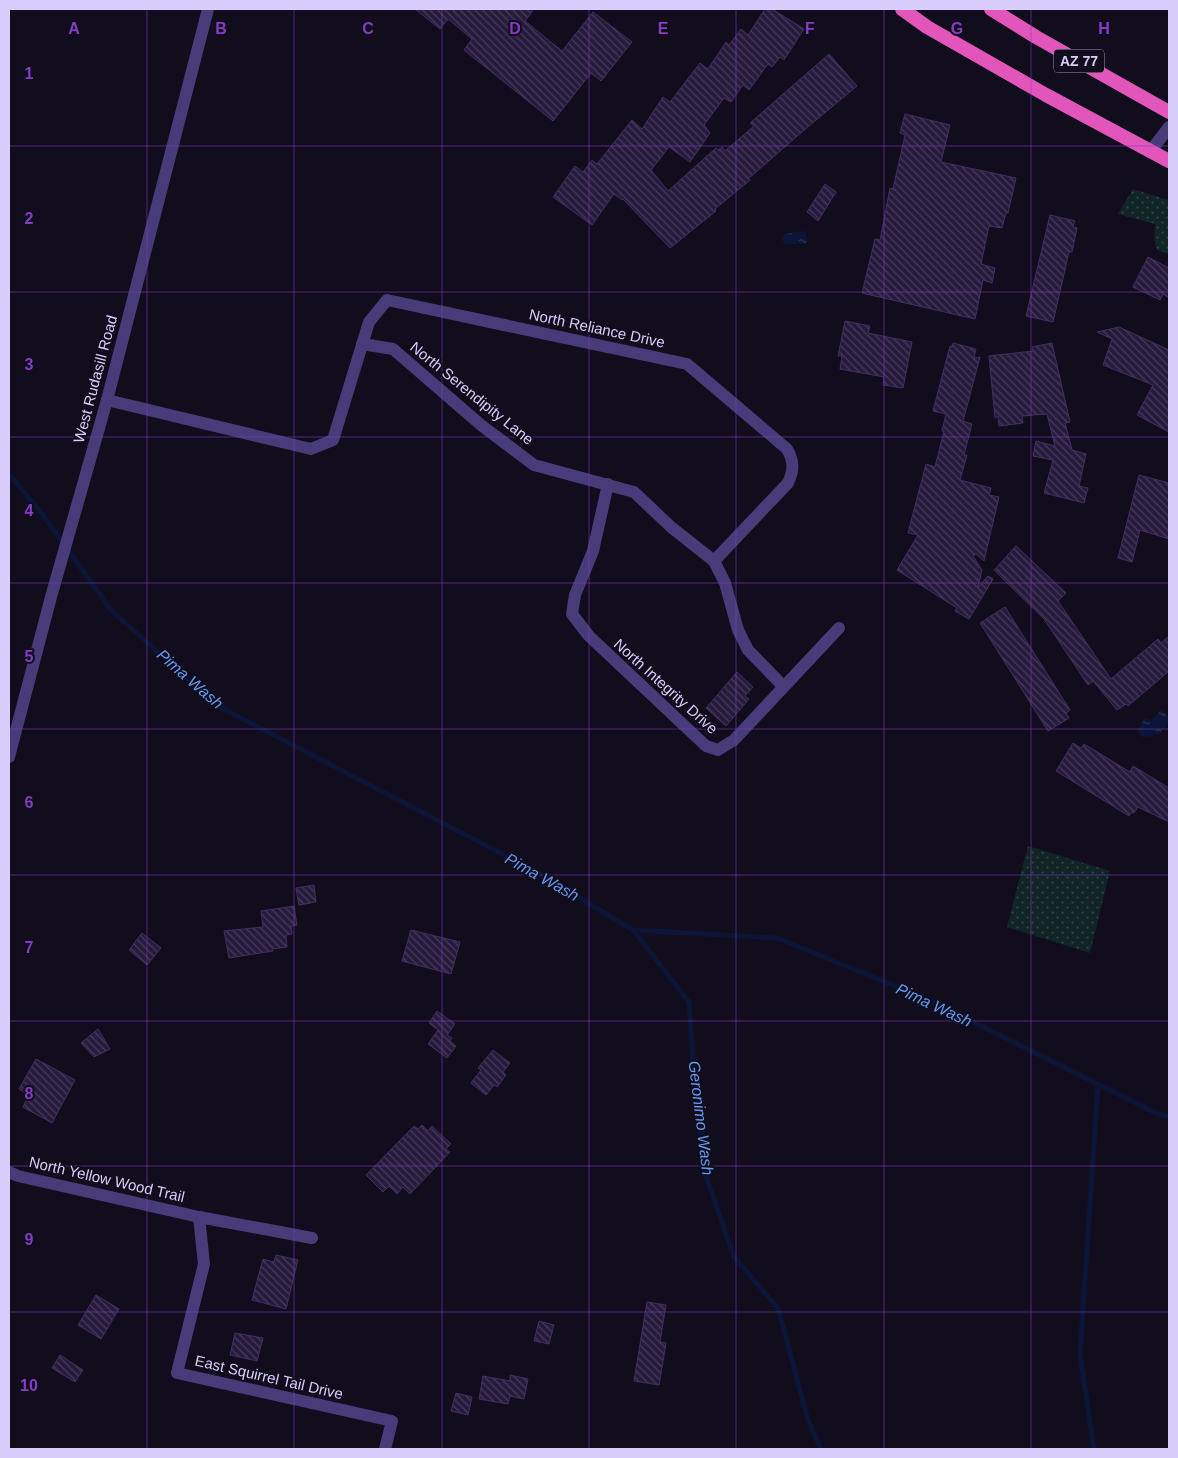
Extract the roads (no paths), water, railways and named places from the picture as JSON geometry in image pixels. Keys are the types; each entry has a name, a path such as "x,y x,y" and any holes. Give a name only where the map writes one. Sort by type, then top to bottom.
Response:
{"highway":[{"path":"902,9 927,27 1169,161"},
{"name":"AZ 77","path":"991,9 1036,37 1169,112"}],"street":[{"name":"West Rudasill Road","path":"9,757 51,597 107,400 208,9"},
{"path":"1150,152 1169,127"},
{"name":"North Reliance Drive","path":"362,344 369,322 388,300 687,364 787,448 793,466 788,483 714,561"},
{"path":"107,400 311,449 333,440 362,344"},
{"name":"North Serendipity Lane","path":"362,344 393,349 481,425 534,465 634,492 671,527 714,561 725,583 738,630 748,650 783,686"},
{"name":"North Integrity Drive","path":"608,484 593,551 575,595 572,614 589,636 706,746 718,750 734,740 783,686 840,628"},
{"name":"North Yellow Wood Trail","path":"9,1172 18,1176 199,1217 312,1238"},
{"name":"East Squirrel Tail Drive","path":"199,1217 204,1264 177,1372 392,1422 386,1449"}],"water":[{"path":"805,231 806,244 785,244 782,240 784,234"},
{"path":"1162,710 1169,718 1163,730 1156,735 1142,737 1138,730 1145,718 1151,720"}],"waterway":[{"name":"Pima Wash","path":"9,474 40,511 111,610 218,706 535,871 633,930 777,938 927,999 1156,1113 1169,1116"},
{"name":"Geronimo Wash","path":"633,930 689,1002 695,1091 705,1173 734,1257 778,1308 808,1420 821,1449"},
{"path":"1094,1449 1080,1354 1098,1084"}]}
